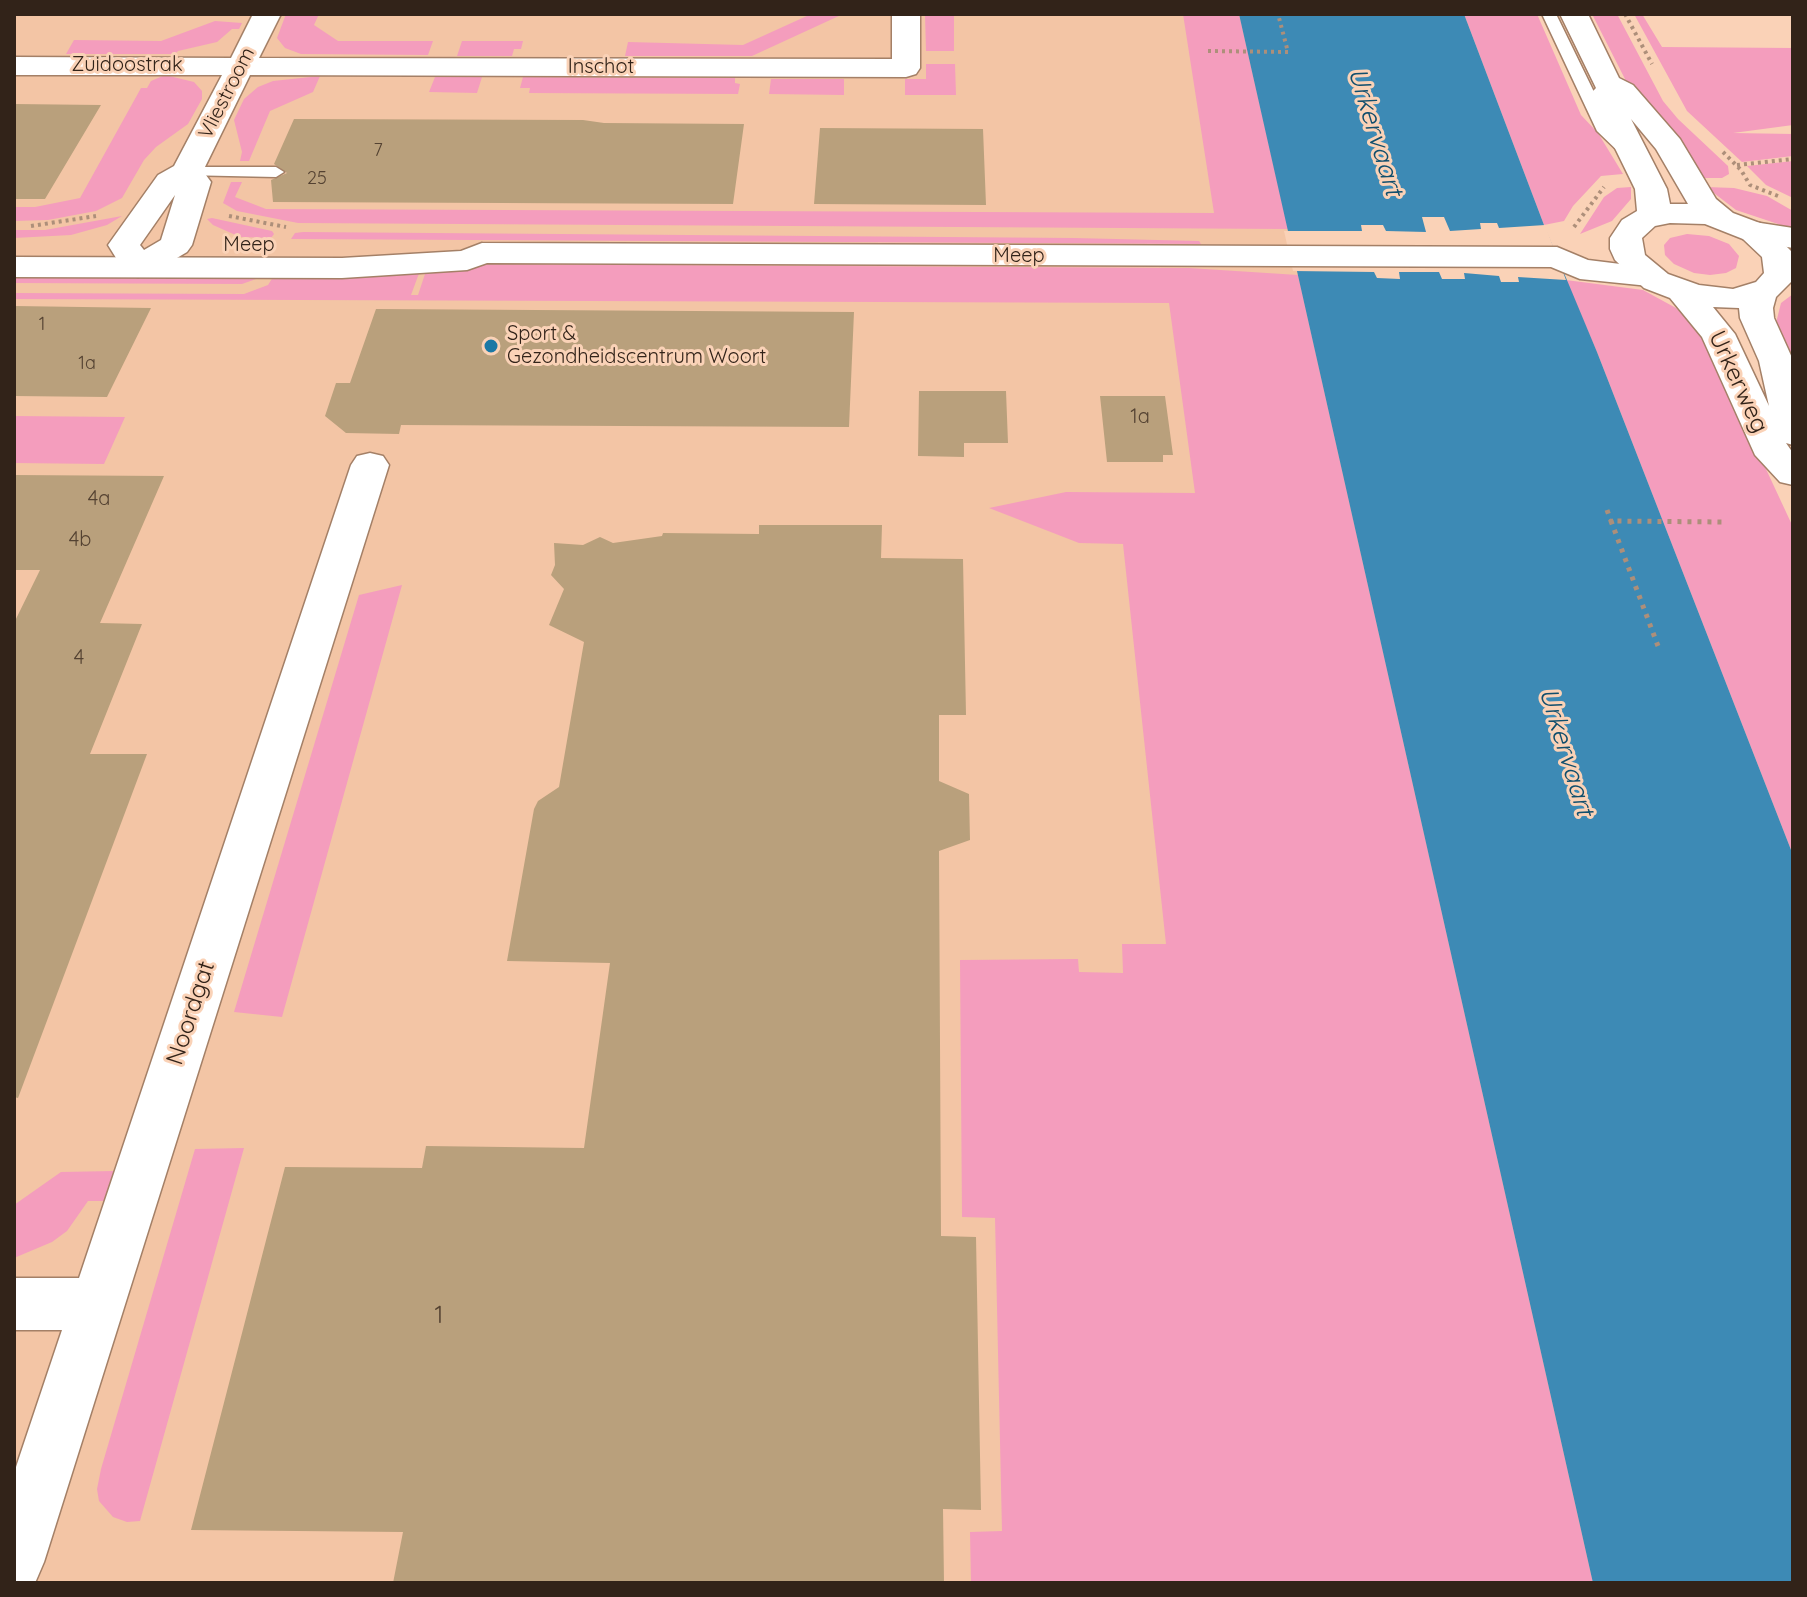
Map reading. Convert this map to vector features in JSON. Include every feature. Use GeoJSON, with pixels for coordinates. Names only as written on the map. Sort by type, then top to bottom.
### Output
{"type":"FeatureCollection","features":[{"type":"Feature","properties":{"kind":"main road","name":"Vliestroom"},"geometry":{"type":"LineString","coordinates":[[131,256],[169,182],[187,172],[267,14]]}},
{"type":"Feature","properties":{"kind":"main road","name":"Inschot"},"geometry":{"type":"LineString","coordinates":[[241,66],[906,68],[906,14]]}},
{"type":"Feature","properties":{"kind":"main road"},"geometry":{"type":"LineString","coordinates":[[1574,14],[1607,83],[1623,91],[1669,145],[1704,205],[1721,218]]}},
{"type":"Feature","properties":{"kind":"main road","name":"Zuidoostrak"},"geometry":{"type":"LineString","coordinates":[[14,66],[241,66]]}},
{"type":"Feature","properties":{"kind":"main road"},"geometry":{"type":"LineString","coordinates":[[1607,83],[1602,91],[1651,189],[1654,205],[1652,216]]}},
{"type":"Feature","properties":{"kind":"main road","name":"Vliestroom"},"geometry":{"type":"LineString","coordinates":[[176,245],[195,182],[187,172]]}},
{"type":"Feature","properties":{"kind":"main road"},"geometry":{"type":"LineString","coordinates":[[1754,232],[1777,253],[1781,265],[1778,279],[1725,299],[1683,292],[1649,276],[1631,260],[1626,249],[1626,238],[1637,223],[1652,216],[1689,213],[1721,218],[1754,232],[1793,238]]}},
{"type":"Feature","properties":{"kind":"main road","name":"Meep"},"geometry":{"type":"LineString","coordinates":[[14,244],[131,256],[342,268],[467,260],[482,253],[1280,257],[1570,246],[1626,238]]}},
{"type":"Feature","properties":{"kind":"main road","name":"Meep"},"geometry":{"type":"LineString","coordinates":[[1562,244],[1580,269],[1649,276]]}},
{"type":"Feature","properties":{"kind":"main road","name":"Meep"},"geometry":{"type":"LineString","coordinates":[[14,267],[131,256],[176,245],[471,246],[482,253]]}},
{"type":"Feature","properties":{"kind":"main road","name":"Urkerweg"},"geometry":{"type":"LineString","coordinates":[[1778,279],[1756,308],[1757,318],[1776,361],[1792,425]]}},
{"type":"Feature","properties":{"kind":"main road","name":"Urkerweg"},"geometry":{"type":"LineString","coordinates":[[1683,292],[1718,334],[1773,455],[1793,471]]}},
{"type":"Feature","properties":{"kind":"main road","name":"Noordgat"},"geometry":{"type":"LineString","coordinates":[[14,1562],[95,1304],[370,465]]}},
{"type":"Feature","properties":{"kind":"main road"},"geometry":{"type":"LineString","coordinates":[[14,1304],[95,1304]]}},
{"type":"Feature","properties":{"kind":"lane"},"geometry":{"type":"LineString","coordinates":[[1549,14],[1605,131],[1636,160]]}},
{"type":"Feature","properties":{"kind":"lane"},"geometry":{"type":"LineString","coordinates":[[187,172],[276,172]]}},
{"type":"Feature","properties":{"kind":"path"},"geometry":{"type":"LineString","coordinates":[[1208,51],[1289,54],[1278,14]]}},
{"type":"Feature","properties":{"kind":"path"},"geometry":{"type":"LineString","coordinates":[[1737,165],[1793,159]]}},
{"type":"Feature","properties":{"kind":"path"},"geometry":{"type":"LineString","coordinates":[[1562,244],[1600,190],[1611,184]]}},
{"type":"Feature","properties":{"kind":"path"},"geometry":{"type":"LineString","coordinates":[[1607,510],[1658,646]]}},
{"type":"Feature","properties":{"kind":"path"},"geometry":{"type":"LineString","coordinates":[[1611,521],[1723,522]]}},
{"type":"Feature","properties":{"kind":"shaded area"},"geometry":{"type":"Polygon","coordinates":[[[14,14],[1292,14],[1714,1583],[14,1583],[14,14]]]}},
{"type":"Feature","properties":{"kind":"shaded area"},"geometry":{"type":"Polygon","coordinates":[[[286,14],[319,14],[314,25],[338,41],[433,41],[428,55],[301,54],[285,48],[277,38],[286,14]]]}},
{"type":"Feature","properties":{"kind":"shaded area"},"geometry":{"type":"Polygon","coordinates":[[[925,14],[954,14],[954,51],[926,51],[925,14]]]}},
{"type":"Feature","properties":{"kind":"shaded area"},"geometry":{"type":"Polygon","coordinates":[[[1183,14],[1239,14],[1288,229],[298,223],[237,211],[223,203],[231,182],[242,182],[235,197],[266,209],[1214,213],[1183,14]]]}},
{"type":"Feature","properties":{"kind":"shaded area"},"geometry":{"type":"Polygon","coordinates":[[[1464,14],[1537,14],[1581,115],[1598,133],[1623,174],[1601,176],[1573,206],[1564,221],[1544,225],[1464,14]]]}},
{"type":"Feature","properties":{"kind":"shaded area"},"geometry":{"type":"Polygon","coordinates":[[[1592,14],[1617,14],[1663,101],[1728,166],[1729,174],[1722,178],[1698,178],[1627,83],[1592,14]]]}},
{"type":"Feature","properties":{"kind":"shaded area"},"geometry":{"type":"Polygon","coordinates":[[[1634,14],[1642,14],[1662,47],[1793,48],[1793,125],[1733,133],[1793,134],[1793,156],[1742,162],[1687,111],[1634,14]]]}},
{"type":"Feature","properties":{"kind":"shaded area"},"geometry":{"type":"Polygon","coordinates":[[[809,15],[841,15],[752,56],[625,56],[628,42],[743,45],[809,15]]]}},
{"type":"Feature","properties":{"kind":"shaded area"},"geometry":{"type":"Polygon","coordinates":[[[215,21],[242,23],[239,29],[232,29],[217,42],[175,54],[66,54],[74,40],[161,41],[215,21]]]}},
{"type":"Feature","properties":{"kind":"shaded area"},"geometry":{"type":"Polygon","coordinates":[[[462,41],[523,41],[521,49],[514,49],[512,56],[457,56],[462,41]]]}},
{"type":"Feature","properties":{"kind":"shaded area"},"geometry":{"type":"Polygon","coordinates":[[[926,64],[955,64],[956,95],[905,95],[905,79],[926,79],[926,64]]]}},
{"type":"Feature","properties":{"kind":"shaded area"},"geometry":{"type":"Polygon","coordinates":[[[165,75],[194,82],[202,91],[202,99],[188,124],[156,147],[144,160],[122,198],[96,211],[48,220],[14,221],[14,207],[35,207],[80,198],[141,88],[147,88],[151,81],[165,75]]]}},
{"type":"Feature","properties":{"kind":"shaded area"},"geometry":{"type":"Polygon","coordinates":[[[320,76],[313,92],[270,111],[249,161],[240,161],[242,152],[234,120],[244,99],[258,87],[273,81],[320,76]]]}},
{"type":"Feature","properties":{"kind":"shaded area"},"geometry":{"type":"Polygon","coordinates":[[[435,77],[482,77],[477,93],[429,92],[435,77]]]}},
{"type":"Feature","properties":{"kind":"shaded area"},"geometry":{"type":"Polygon","coordinates":[[[523,77],[735,78],[735,83],[740,84],[738,94],[529,93],[530,88],[520,88],[523,77]]]}},
{"type":"Feature","properties":{"kind":"shaded area"},"geometry":{"type":"Polygon","coordinates":[[[771,79],[844,79],[844,95],[769,94],[771,79]]]}},
{"type":"Feature","properties":{"kind":"shaded area"},"geometry":{"type":"Polygon","coordinates":[[[1793,161],[1793,198],[1766,185],[1747,166],[1793,161]]]}},
{"type":"Feature","properties":{"kind":"shaded area"},"geometry":{"type":"Polygon","coordinates":[[[1631,187],[1631,199],[1612,221],[1580,234],[1604,197],[1617,188],[1631,187]]]}},
{"type":"Feature","properties":{"kind":"shaded area"},"geometry":{"type":"Polygon","coordinates":[[[1706,187],[1734,188],[1767,196],[1793,211],[1793,229],[1736,210],[1706,187]]]}},
{"type":"Feature","properties":{"kind":"shaded area"},"geometry":{"type":"Polygon","coordinates":[[[122,216],[107,225],[71,235],[14,238],[14,230],[45,230],[122,216]]]}},
{"type":"Feature","properties":{"kind":"shaded area"},"geometry":{"type":"Polygon","coordinates":[[[207,219],[272,231],[274,234],[271,238],[240,237],[213,225],[207,219]]]}},
{"type":"Feature","properties":{"kind":"shaded area"},"geometry":{"type":"Polygon","coordinates":[[[295,233],[1074,238],[1199,241],[1201,244],[291,239],[295,233]]]}},
{"type":"Feature","properties":{"kind":"shaded area"},"geometry":{"type":"Polygon","coordinates":[[[1687,234],[1709,236],[1729,244],[1739,256],[1736,268],[1710,275],[1694,273],[1674,264],[1665,255],[1664,245],[1670,238],[1687,234]]]}},
{"type":"Feature","properties":{"kind":"shaded area"},"geometry":{"type":"Polygon","coordinates":[[[471,264],[1189,268],[1298,275],[1593,1583],[971,1583],[970,1532],[1002,1531],[995,1218],[962,1217],[960,960],[1078,959],[1079,972],[1123,973],[1122,944],[1166,944],[1123,544],[1079,543],[989,508],[1066,492],[1195,493],[1169,303],[14,299],[14,293],[244,294],[268,285],[275,274],[421,268],[411,295],[418,295],[427,268],[471,264]]]}},
{"type":"Feature","properties":{"kind":"shaded area"},"geometry":{"type":"Polygon","coordinates":[[[14,273],[258,274],[256,279],[242,284],[14,283],[14,273]]]}},
{"type":"Feature","properties":{"kind":"shaded area"},"geometry":{"type":"Polygon","coordinates":[[[1566,280],[1643,290],[1676,308],[1703,334],[1793,527],[1793,855],[1597,352],[1566,280]]]}},
{"type":"Feature","properties":{"kind":"shaded area"},"geometry":{"type":"Polygon","coordinates":[[[1793,294],[1793,375],[1776,323],[1781,303],[1793,294]]]}},
{"type":"Feature","properties":{"kind":"shaded area"},"geometry":{"type":"Polygon","coordinates":[[[14,416],[125,417],[104,464],[14,463],[14,416]]]}},
{"type":"Feature","properties":{"kind":"shaded area"},"geometry":{"type":"Polygon","coordinates":[[[402,585],[282,1017],[234,1012],[359,595],[402,585]]]}},
{"type":"Feature","properties":{"kind":"shaded area"},"geometry":{"type":"Polygon","coordinates":[[[244,1148],[140,1521],[127,1522],[113,1517],[99,1501],[97,1489],[195,1149],[244,1148]]]}},
{"type":"Feature","properties":{"kind":"shaded area"},"geometry":{"type":"Polygon","coordinates":[[[114,1171],[104,1201],[88,1201],[67,1231],[52,1242],[14,1258],[14,1205],[61,1172],[114,1171]]]}},
{"type":"Feature","properties":{"kind":"water","name":"Urkervaart"},"geometry":{"type":"Polygon","coordinates":[[[1239,14],[1464,14],[1793,855],[1793,1583],[1593,1583],[1239,14]]]}},
{"type":"Feature","properties":{"kind":"pier"},"geometry":{"type":"Polygon","coordinates":[[[1422,217],[1444,217],[1450,231],[1481,229],[1480,223],[1497,223],[1499,228],[1545,225],[1566,280],[1518,277],[1519,282],[1501,282],[1499,276],[1464,273],[1465,279],[1442,279],[1439,272],[1399,272],[1400,279],[1377,278],[1374,272],[1293,271],[1284,231],[1362,231],[1361,225],[1383,225],[1386,231],[1426,232],[1422,217]]]}},
{"type":"Feature","properties":{"kind":"building"},"geometry":{"type":"Polygon","coordinates":[[[14,104],[101,105],[45,199],[14,199],[14,104]]]}},
{"type":"Feature","properties":{"kind":"building"},"geometry":{"type":"Polygon","coordinates":[[[294,119],[744,124],[733,204],[273,202],[271,180],[287,173],[274,164],[294,119]]]}},
{"type":"Feature","properties":{"kind":"building"},"geometry":{"type":"Polygon","coordinates":[[[820,128],[983,129],[986,205],[814,204],[820,128]]]}},
{"type":"Feature","properties":{"kind":"building"},"geometry":{"type":"Polygon","coordinates":[[[14,306],[151,308],[107,397],[14,396],[14,306]]]}},
{"type":"Feature","properties":{"kind":"building"},"geometry":{"type":"Polygon","coordinates":[[[376,309],[854,312],[849,427],[401,425],[399,434],[346,433],[325,416],[336,383],[350,383],[376,309]]]}},
{"type":"Feature","properties":{"kind":"building"},"geometry":{"type":"Polygon","coordinates":[[[919,391],[1006,391],[1008,443],[964,443],[964,457],[918,456],[919,391]]]}},
{"type":"Feature","properties":{"kind":"building"},"geometry":{"type":"Polygon","coordinates":[[[1100,396],[1165,396],[1173,455],[1163,455],[1163,462],[1107,462],[1100,396]]]}},
{"type":"Feature","properties":{"kind":"building"},"geometry":{"type":"Polygon","coordinates":[[[14,475],[164,476],[100,623],[142,624],[90,754],[147,754],[18,1098],[14,1097],[14,623],[40,570],[14,570],[14,475]]]}},
{"type":"Feature","properties":{"kind":"building"},"geometry":{"type":"Polygon","coordinates":[[[759,525],[882,525],[881,558],[963,559],[966,715],[939,715],[939,781],[969,794],[970,840],[939,851],[941,1236],[976,1237],[981,1510],[943,1509],[944,1583],[393,1583],[403,1532],[191,1530],[285,1167],[422,1168],[426,1146],[584,1148],[610,963],[507,961],[534,809],[538,801],[559,787],[584,642],[549,625],[564,589],[551,575],[555,565],[554,543],[583,545],[600,537],[613,543],[662,536],[663,533],[759,534],[759,525]]]}},
{"type":"Feature","properties":{"kind":"place","name":"Sport & Gezondheidscentrum Woort"},"geometry":{"type":"Point","coordinates":[491,346]}}]}
